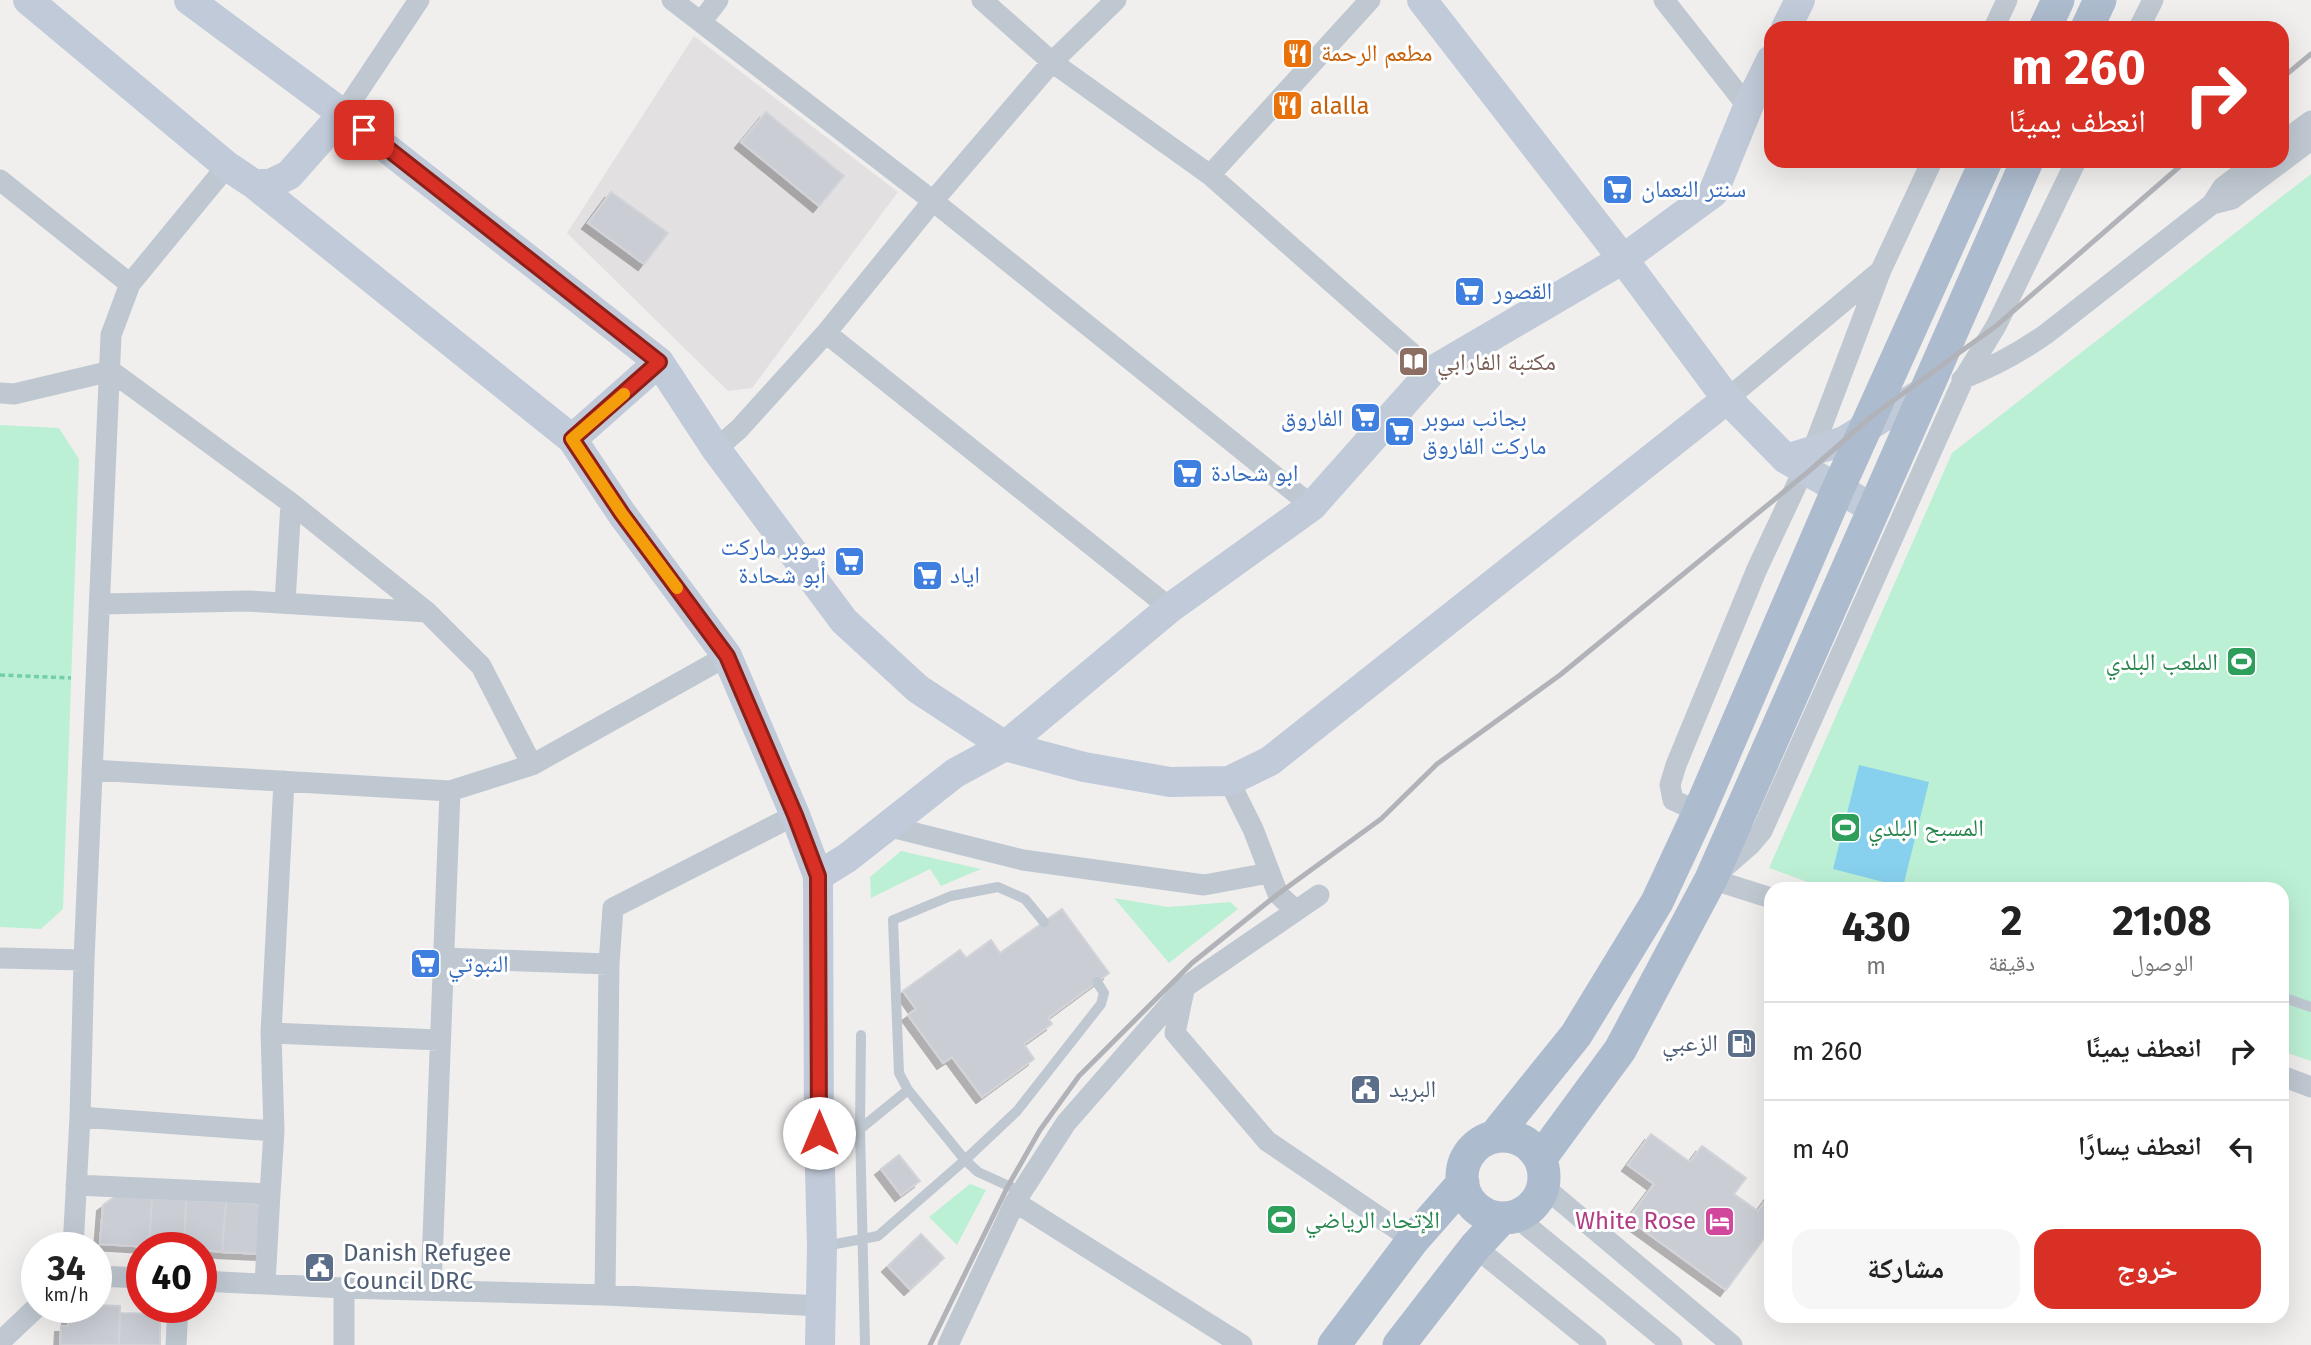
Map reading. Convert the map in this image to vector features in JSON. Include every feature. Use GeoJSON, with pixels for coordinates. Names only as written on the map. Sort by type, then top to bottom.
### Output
{"type":"FeatureCollection","features":[{"type":"Feature","properties":{"kind":"main road"},"geometry":{"type":"LineString","coordinates":[[2048,21],[2058,0]]}},
{"type":"Feature","properties":{"kind":"main road"},"geometry":{"type":"LineString","coordinates":[[2090,21],[2100,0]]}},
{"type":"Feature","properties":{"kind":"main road"},"geometry":{"type":"LineString","coordinates":[[1494,1137],[1576,1035],[1657,902],[1699,812],[1838,489],[1983,168]]}},
{"type":"Feature","properties":{"kind":"main road"},"geometry":{"type":"LineString","coordinates":[[1541,1172],[1619,1050],[1711,879],[2024,168]]}},
{"type":"Feature","properties":{"kind":"main road"},"geometry":{"type":"LineString","coordinates":[[1399,1345],[1475,1247],[1509,1217],[1528,1210],[1538,1199],[1541,1172],[1532,1147],[1507,1136],[1494,1137],[1473,1149],[1466,1159],[1463,1183],[1472,1204],[1481,1211],[1509,1217]]}},
{"type":"Feature","properties":{"kind":"main road"},"geometry":{"type":"LineString","coordinates":[[1334,1345],[1413,1240],[1463,1183]]}},
{"type":"Feature","properties":{"kind":"street"},"geometry":{"type":"LineString","coordinates":[[28,0],[227,166],[254,184],[572,439],[622,514],[727,656],[818,876],[822,1247],[820,1345]]}},
{"type":"Feature","properties":{"kind":"street"},"geometry":{"type":"LineString","coordinates":[[189,0],[343,114],[659,362],[716,449],[844,621],[918,689],[1005,746],[1084,767],[1170,782],[1229,781],[1270,761],[1727,399],[1881,270]]}},
{"type":"Feature","properties":{"kind":"street"},"geometry":{"type":"LineString","coordinates":[[254,184],[270,184],[289,175],[343,114],[419,0]]}},
{"type":"Feature","properties":{"kind":"street"},"geometry":{"type":"LineString","coordinates":[[672,0],[933,201],[1311,506]]}},
{"type":"Feature","properties":{"kind":"street"},"geometry":{"type":"LineString","coordinates":[[701,22],[718,0]]}},
{"type":"Feature","properties":{"kind":"street"},"geometry":{"type":"LineString","coordinates":[[982,0],[1052,62],[1210,175],[1432,371]]}},
{"type":"Feature","properties":{"kind":"street"},"geometry":{"type":"LineString","coordinates":[[716,449],[739,429],[826,333],[933,201],[1052,62],[1116,0]]}},
{"type":"Feature","properties":{"kind":"street"},"geometry":{"type":"LineString","coordinates":[[1210,175],[1370,0]]}},
{"type":"Feature","properties":{"kind":"street"},"geometry":{"type":"LineString","coordinates":[[1422,0],[1623,259],[1727,399],[1838,489],[1874,509]]}},
{"type":"Feature","properties":{"kind":"street"},"geometry":{"type":"LineString","coordinates":[[1664,0],[1748,107]]}},
{"type":"Feature","properties":{"kind":"street"},"geometry":{"type":"LineString","coordinates":[[1790,21],[1800,0]]}},
{"type":"Feature","properties":{"kind":"street"},"geometry":{"type":"LineString","coordinates":[[1997,21],[2007,0]]}},
{"type":"Feature","properties":{"kind":"street"},"geometry":{"type":"LineString","coordinates":[[2142,21],[2153,0]]}},
{"type":"Feature","properties":{"kind":"street"},"geometry":{"type":"LineString","coordinates":[[818,876],[847,858],[956,772],[1005,746],[1170,608],[1311,506],[1432,371],[1623,259],[1713,193],[1764,74]]}},
{"type":"Feature","properties":{"kind":"street"},"geometry":{"type":"LineString","coordinates":[[2289,137],[2311,121]]}},
{"type":"Feature","properties":{"kind":"street"},"geometry":{"type":"LineString","coordinates":[[2289,156],[2311,140]]}},
{"type":"Feature","properties":{"kind":"street"},"geometry":{"type":"LineString","coordinates":[[74,1232],[111,335],[130,284],[227,166]]}},
{"type":"Feature","properties":{"kind":"street"},"geometry":{"type":"LineString","coordinates":[[1699,812],[1673,800],[1670,785],[1676,765],[1800,460],[1881,270],[1929,168]]}},
{"type":"Feature","properties":{"kind":"street"},"geometry":{"type":"LineString","coordinates":[[1711,879],[1762,831],[1964,378],[1996,326],[2073,168]]}},
{"type":"Feature","properties":{"kind":"street"},"geometry":{"type":"LineString","coordinates":[[1800,460],[1844,441],[1924,392],[1996,366],[2018,354],[2212,204],[2223,187],[2248,168]]}},
{"type":"Feature","properties":{"kind":"street"},"geometry":{"type":"LineString","coordinates":[[2212,204],[2232,199],[2274,168]]}},
{"type":"Feature","properties":{"kind":"street"},"geometry":{"type":"LineString","coordinates":[[1,184],[130,284]]}},
{"type":"Feature","properties":{"kind":"street"},"geometry":{"type":"LineString","coordinates":[[826,333],[1170,608]]}},
{"type":"Feature","properties":{"kind":"street"},"geometry":{"type":"LineString","coordinates":[[572,439],[659,362]]}},
{"type":"Feature","properties":{"kind":"street"},"geometry":{"type":"LineString","coordinates":[[0,393],[14,394],[111,371],[291,503],[427,612],[481,666],[532,765]]}},
{"type":"Feature","properties":{"kind":"street"},"geometry":{"type":"LineString","coordinates":[[285,603],[291,503]]}},
{"type":"Feature","properties":{"kind":"street"},"geometry":{"type":"LineString","coordinates":[[101,604],[248,601],[427,612]]}},
{"type":"Feature","properties":{"kind":"street"},"geometry":{"type":"LineString","coordinates":[[92,770],[450,791],[532,765],[727,656]]}},
{"type":"Feature","properties":{"kind":"street"},"geometry":{"type":"LineString","coordinates":[[265,1284],[274,1131],[271,1033],[284,781]]}},
{"type":"Feature","properties":{"kind":"street"},"geometry":{"type":"LineString","coordinates":[[1229,781],[1253,829],[1278,894],[1296,911]]}},
{"type":"Feature","properties":{"kind":"street"},"geometry":{"type":"LineString","coordinates":[[431,1289],[450,791]]}},
{"type":"Feature","properties":{"kind":"street"},"geometry":{"type":"LineString","coordinates":[[605,1295],[609,964],[613,908],[795,815]]}},
{"type":"Feature","properties":{"kind":"street"},"geometry":{"type":"LineString","coordinates":[[887,826],[1023,860],[1204,885],[1269,873]]}},
{"type":"Feature","properties":{"kind":"street"},"geometry":{"type":"LineString","coordinates":[[1711,879],[1764,896]]}},
{"type":"Feature","properties":{"kind":"street"},"geometry":{"type":"LineString","coordinates":[[948,1345],[1018,1197],[1066,1123],[1185,987],[1319,895]]}},
{"type":"Feature","properties":{"kind":"street"},"geometry":{"type":"LineString","coordinates":[[0,958],[84,960]]}},
{"type":"Feature","properties":{"kind":"street"},"geometry":{"type":"LineString","coordinates":[[442,958],[609,964]]}},
{"type":"Feature","properties":{"kind":"street"},"geometry":{"type":"LineString","coordinates":[[1185,987],[1175,1033],[1267,1141],[1413,1240]]}},
{"type":"Feature","properties":{"kind":"street"},"geometry":{"type":"LineString","coordinates":[[271,1033],[440,1040]]}},
{"type":"Feature","properties":{"kind":"street"},"geometry":{"type":"LineString","coordinates":[[2289,1079],[2311,1087]]}},
{"type":"Feature","properties":{"kind":"street"},"geometry":{"type":"LineString","coordinates":[[80,1117],[274,1131]]}},
{"type":"Feature","properties":{"kind":"street"},"geometry":{"type":"LineString","coordinates":[[1541,1172],[1732,1345]]}},
{"type":"Feature","properties":{"kind":"street"},"geometry":{"type":"LineString","coordinates":[[76,1185],[270,1194]]}},
{"type":"Feature","properties":{"kind":"street"},"geometry":{"type":"LineString","coordinates":[[1018,1197],[1242,1345]]}},
{"type":"Feature","properties":{"kind":"street"},"geometry":{"type":"LineString","coordinates":[[1509,1217],[1672,1345]]}},
{"type":"Feature","properties":{"kind":"street"},"geometry":{"type":"LineString","coordinates":[[1475,1247],[1596,1345]]}},
{"type":"Feature","properties":{"kind":"street"},"geometry":{"type":"LineString","coordinates":[[217,1282],[605,1295],[821,1306]]}},
{"type":"Feature","properties":{"kind":"street"},"geometry":{"type":"LineString","coordinates":[[344,1288],[344,1345]]}},
{"type":"Feature","properties":{"kind":"street"},"geometry":{"type":"LineString","coordinates":[[5,1342],[22,1323]]}},
{"type":"Feature","properties":{"kind":"street"},"geometry":{"type":"LineString","coordinates":[[176,1345],[177,1323]]}},
{"type":"Feature","properties":{"kind":"lane"},"geometry":{"type":"LineString","coordinates":[[1018,1197],[978,1172],[965,1160],[908,1090],[899,1073],[893,919],[951,896],[998,887],[1025,899],[1044,922]]}},
{"type":"Feature","properties":{"kind":"lane"},"geometry":{"type":"LineString","coordinates":[[822,1247],[878,1236],[1017,1111],[1101,1004],[1104,993],[1097,982]]}},
{"type":"Feature","properties":{"kind":"lane"},"geometry":{"type":"LineString","coordinates":[[2289,999],[2311,1007]]}},
{"type":"Feature","properties":{"kind":"lane"},"geometry":{"type":"LineString","coordinates":[[861,1035],[860,1129],[865,1345]]}},
{"type":"Feature","properties":{"kind":"lane"},"geometry":{"type":"LineString","coordinates":[[860,1129],[908,1090]]}},
{"type":"Feature","properties":{"kind":"path"},"geometry":{"type":"LineString","coordinates":[[0,675],[71,678]]}},
{"type":"Feature","properties":{"kind":"shaded area"},"geometry":{"type":"Polygon","coordinates":[[[694,36],[898,192],[752,388],[728,391],[567,233],[694,36]]]}},
{"type":"Feature","properties":{"kind":"green space"},"geometry":{"type":"Polygon","coordinates":[[[2311,174],[2311,1061],[2289,1053],[2289,882],[1808,882],[1769,868],[1952,453],[2311,174]]]}},
{"type":"Feature","properties":{"kind":"green space"},"geometry":{"type":"Polygon","coordinates":[[[0,425],[59,428],[79,459],[63,909],[41,929],[0,927],[0,425]]]}},
{"type":"Feature","properties":{"kind":"green space"},"geometry":{"type":"Polygon","coordinates":[[[901,851],[981,869],[941,886],[930,869],[871,898],[870,877],[901,851]]]}},
{"type":"Feature","properties":{"kind":"green space"},"geometry":{"type":"Polygon","coordinates":[[[1114,898],[1168,907],[1230,902],[1238,909],[1169,963],[1114,898]]]}},
{"type":"Feature","properties":{"kind":"green space"},"geometry":{"type":"Polygon","coordinates":[[[970,1184],[986,1190],[957,1245],[929,1217],[970,1184]]]}},
{"type":"Feature","properties":{"kind":"water"},"geometry":{"type":"Polygon","coordinates":[[[1859,765],[1929,782],[1904,882],[1884,882],[1833,869],[1859,765]]]}},
{"type":"Feature","properties":{"kind":"building"},"geometry":{"type":"Polygon","coordinates":[[[766,112],[844,176],[819,206],[741,142],[766,112]]]}},
{"type":"Feature","properties":{"kind":"building"},"geometry":{"type":"Polygon","coordinates":[[[611,192],[668,233],[644,264],[588,223],[611,192]]]}},
{"type":"Feature","properties":{"kind":"building"},"geometry":{"type":"Polygon","coordinates":[[[1062,909],[1109,973],[1048,1018],[1052,1024],[1024,1044],[1034,1059],[982,1097],[952,1057],[943,1063],[908,1015],[916,1009],[903,991],[960,950],[966,958],[991,940],[1000,953],[1062,909]]]}},
{"type":"Feature","properties":{"kind":"building"},"geometry":{"type":"Polygon","coordinates":[[[1651,1134],[1690,1162],[1702,1146],[1746,1178],[1734,1194],[1758,1211],[1764,1203],[1764,1238],[1726,1290],[1628,1219],[1654,1184],[1628,1165],[1651,1134]]]}},
{"type":"Feature","properties":{"kind":"building"},"geometry":{"type":"Polygon","coordinates":[[[899,1155],[920,1181],[901,1195],[881,1169],[899,1155]]]}},
{"type":"Feature","properties":{"kind":"building"},"geometry":{"type":"Polygon","coordinates":[[[117,1195],[152,1198],[150,1232],[126,1232],[126,1246],[112,1245],[112,1232],[101,1232],[103,1205],[117,1195]]]}},
{"type":"Feature","properties":{"kind":"building"},"geometry":{"type":"Polygon","coordinates":[[[152,1198],[186,1200],[185,1232],[150,1232],[152,1198]]]}},
{"type":"Feature","properties":{"kind":"building"},"geometry":{"type":"Polygon","coordinates":[[[186,1200],[226,1202],[222,1252],[217,1252],[217,1232],[185,1232],[186,1200]]]}},
{"type":"Feature","properties":{"kind":"building"},"geometry":{"type":"Polygon","coordinates":[[[226,1202],[265,1204],[263,1254],[222,1252],[226,1202]]]}},
{"type":"Feature","properties":{"kind":"building"},"geometry":{"type":"Polygon","coordinates":[[[921,1234],[944,1258],[910,1289],[888,1266],[921,1234]]]}},
{"type":"Feature","properties":{"kind":"building"},"geometry":{"type":"Polygon","coordinates":[[[112,1306],[120,1306],[119,1345],[60,1345],[61,1326],[68,1326],[68,1323],[112,1323],[112,1306]]]}},
{"type":"Feature","properties":{"kind":"building"},"geometry":{"type":"Polygon","coordinates":[[[120,1313],[126,1313],[126,1323],[160,1323],[160,1345],[119,1345],[120,1313]]]}},
{"type":"Feature","properties":{"kind":"railway"},"geometry":{"type":"LineString","coordinates":[[2289,72],[2311,54]]}},
{"type":"Feature","properties":{"kind":"railway"},"geometry":{"type":"LineString","coordinates":[[930,1345],[1008,1186],[1040,1130],[1079,1076],[1192,963],[1278,894],[1381,819],[1437,764],[1560,675],[1808,472],[1872,416],[1996,326],[2178,168]]}},
{"type":"Feature","properties":{"kind":"slow traffic"},"geometry":{"type":"LineString","coordinates":[[624,394],[572,439],[622,514],[677,588]]}},
{"type":"Feature","properties":{"kind":"place","name":"مطعم الرحمة"},"geometry":{"type":"Point","coordinates":[1298,53]}},
{"type":"Feature","properties":{"kind":"place","name":"alalla"},"geometry":{"type":"Point","coordinates":[1287,106]}},
{"type":"Feature","properties":{"kind":"place","name":"سنتر النعمان"},"geometry":{"type":"Point","coordinates":[1618,189]}},
{"type":"Feature","properties":{"kind":"place","name":"القصور"},"geometry":{"type":"Point","coordinates":[1470,291]}},
{"type":"Feature","properties":{"kind":"place","name":"مكتبة الفارابي"},"geometry":{"type":"Point","coordinates":[1414,362]}},
{"type":"Feature","properties":{"kind":"place","name":"الفاروق"},"geometry":{"type":"Point","coordinates":[1366,418]}},
{"type":"Feature","properties":{"kind":"place","name":"بجانب سوبر ماركت الفاروق"},"geometry":{"type":"Point","coordinates":[1399,432]}},
{"type":"Feature","properties":{"kind":"place","name":"ابو شحادة"},"geometry":{"type":"Point","coordinates":[1188,473]}},
{"type":"Feature","properties":{"kind":"place","name":"سوبر ماركت أبو شحادة"},"geometry":{"type":"Point","coordinates":[849,561]}},
{"type":"Feature","properties":{"kind":"place","name":"اياد"},"geometry":{"type":"Point","coordinates":[927,575]}},
{"type":"Feature","properties":{"kind":"place","name":"الملعب البلدي"},"geometry":{"type":"Point","coordinates":[2241,662]}},
{"type":"Feature","properties":{"kind":"place","name":"المسبح البلدي"},"geometry":{"type":"Point","coordinates":[1845,828]}},
{"type":"Feature","properties":{"kind":"place","name":"النبوتي"},"geometry":{"type":"Point","coordinates":[425,964]}},
{"type":"Feature","properties":{"kind":"place","name":"الزعبي"},"geometry":{"type":"Point","coordinates":[1741,1043]}},
{"type":"Feature","properties":{"kind":"place","name":"البريد"},"geometry":{"type":"Point","coordinates":[1366,1089]}},
{"type":"Feature","properties":{"kind":"place","name":"الإتحاد الرياضي"},"geometry":{"type":"Point","coordinates":[1282,1220]}},
{"type":"Feature","properties":{"kind":"place","name":"White Rose"},"geometry":{"type":"Point","coordinates":[1719,1221]}},
{"type":"Feature","properties":{"kind":"place","name":"Danish Refugee Council DRC"},"geometry":{"type":"Point","coordinates":[320,1267]}},
{"type":"Feature","properties":{"kind":"route"},"geometry":{"type":"LineString","coordinates":[[364,130],[659,362],[572,439],[622,514],[727,656],[818,876],[819,1133]]}}]}
